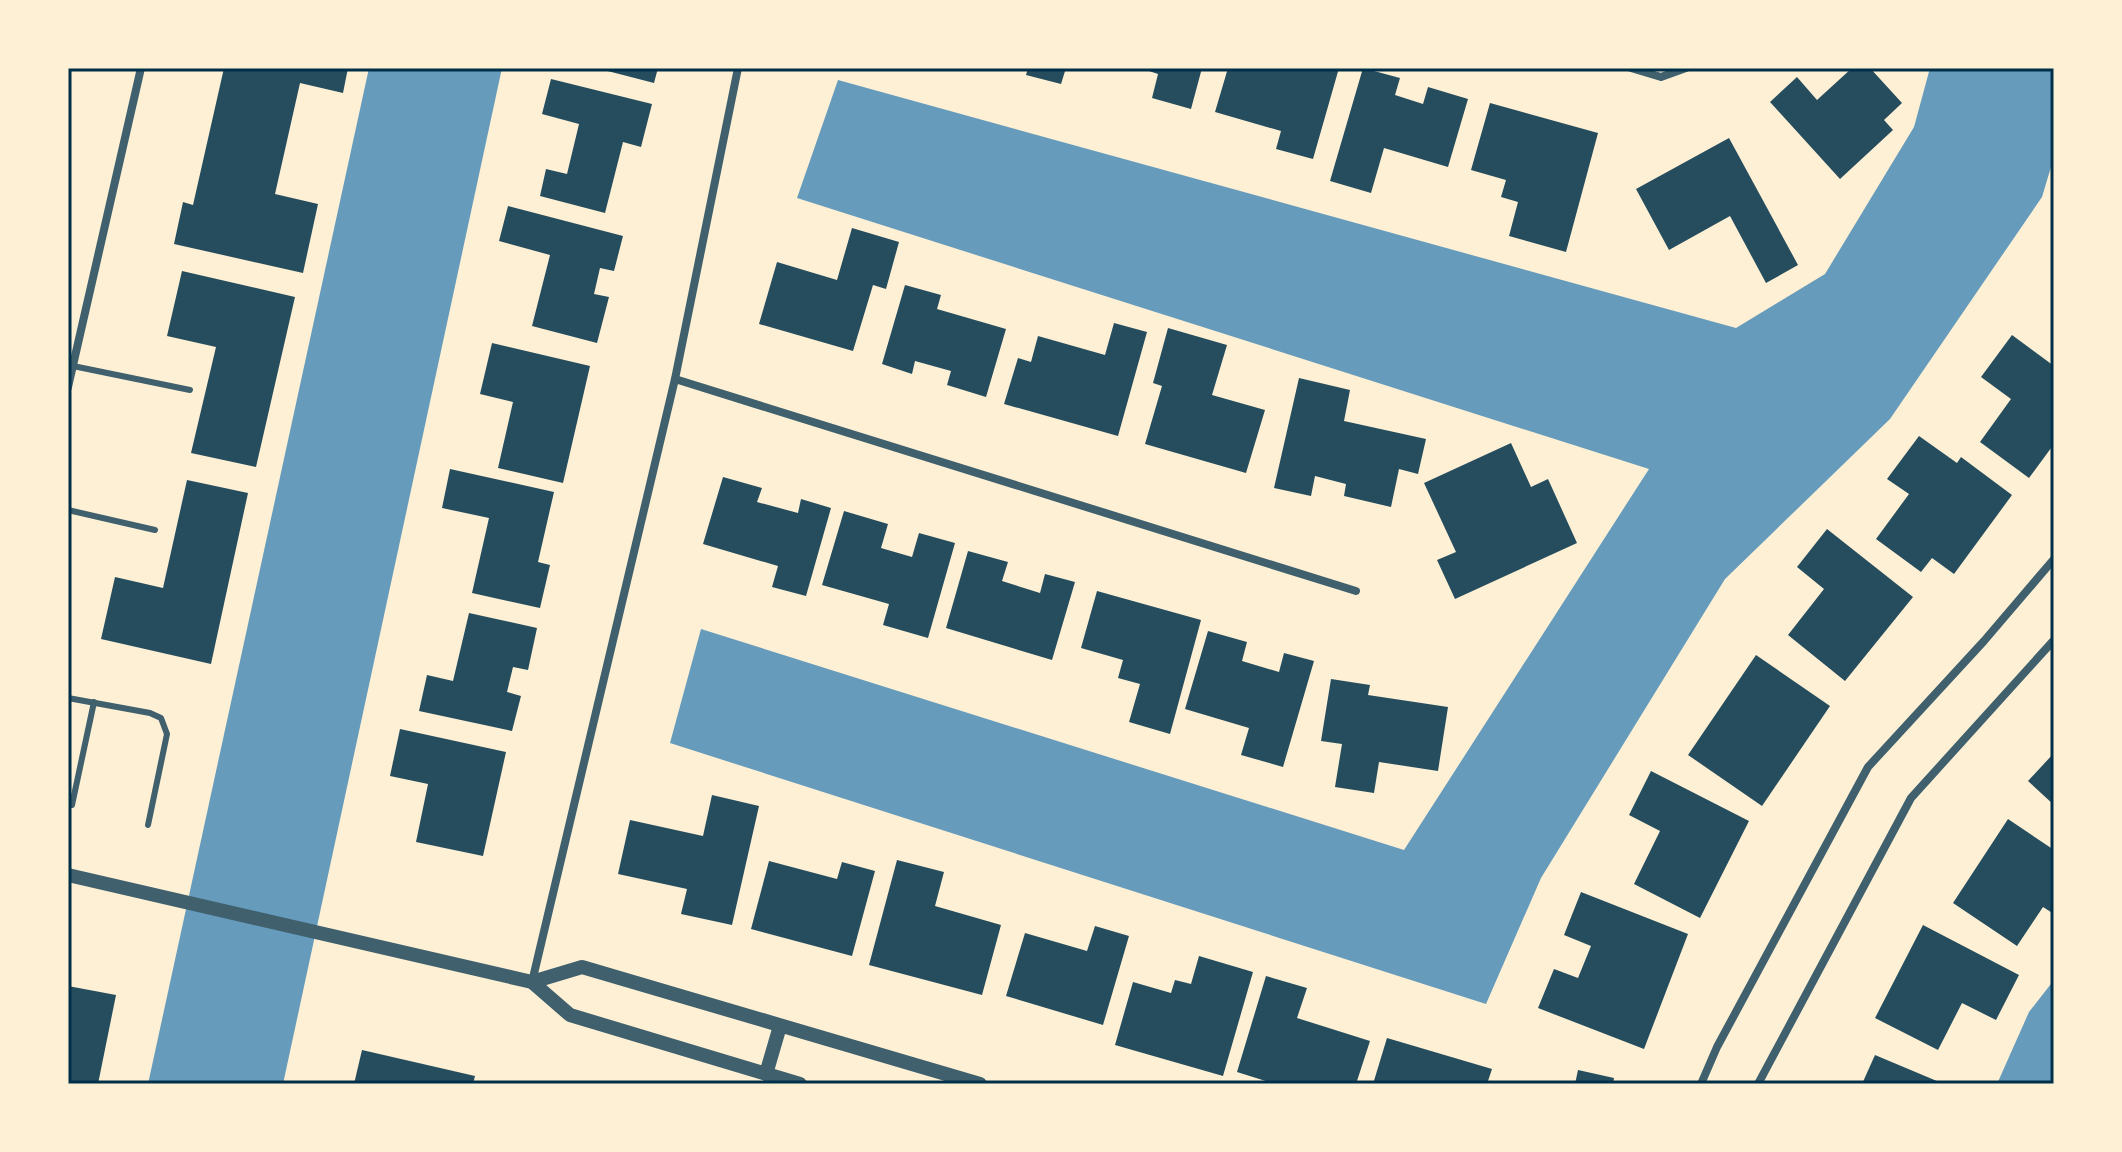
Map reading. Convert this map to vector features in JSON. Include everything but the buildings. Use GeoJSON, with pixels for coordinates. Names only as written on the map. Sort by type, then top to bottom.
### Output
{"type":"FeatureCollection","features":[{"type":"Feature","properties":{"kind":"street"},"geometry":{"type":"LineString","coordinates":[[68,387],[141,68]]}},
{"type":"Feature","properties":{"kind":"street"},"geometry":{"type":"LineString","coordinates":[[532,982],[675,379],[738,68]]}},
{"type":"Feature","properties":{"kind":"street"},"geometry":{"type":"LineString","coordinates":[[1631,68],[1661,77],[1686,68]]}},
{"type":"Feature","properties":{"kind":"street"},"geometry":{"type":"LineString","coordinates":[[675,379],[1356,591]]}},
{"type":"Feature","properties":{"kind":"street"},"geometry":{"type":"LineString","coordinates":[[1701,1084],[1717,1047],[1868,767],[1984,641],[2054,559]]}},
{"type":"Feature","properties":{"kind":"street"},"geometry":{"type":"LineString","coordinates":[[1758,1084],[1911,798],[2054,640]]}},
{"type":"Feature","properties":{"kind":"street"},"geometry":{"type":"LineString","coordinates":[[68,875],[532,982],[570,1015],[800,1084]]}},
{"type":"Feature","properties":{"kind":"street"},"geometry":{"type":"LineString","coordinates":[[532,982],[582,967],[980,1084]]}},
{"type":"Feature","properties":{"kind":"street"},"geometry":{"type":"LineString","coordinates":[[766,1074],[780,1026]]}},
{"type":"Feature","properties":{"kind":"lane"},"geometry":{"type":"LineString","coordinates":[[73,366],[190,390]]}},
{"type":"Feature","properties":{"kind":"lane"},"geometry":{"type":"LineString","coordinates":[[68,510],[155,530]]}},
{"type":"Feature","properties":{"kind":"lane"},"geometry":{"type":"LineString","coordinates":[[68,698],[150,713],[161,718],[167,734],[148,825]]}},
{"type":"Feature","properties":{"kind":"lane"},"geometry":{"type":"LineString","coordinates":[[72,805],[94,702]]}},
{"type":"Feature","properties":{"kind":"water"},"geometry":{"type":"Polygon","coordinates":[[[369,68],[502,68],[283,1084],[148,1084],[369,68]]]}},
{"type":"Feature","properties":{"kind":"water"},"geometry":{"type":"Polygon","coordinates":[[[1930,68],[2054,68],[2054,157],[2042,197],[1890,419],[1725,579],[1541,878],[1486,1004],[670,743],[701,629],[1404,850],[1649,469],[797,198],[838,80],[1736,328],[1825,274],[1914,127],[1930,68]]]}},
{"type":"Feature","properties":{"kind":"water"},"geometry":{"type":"Polygon","coordinates":[[[2054,980],[2054,1084],[1997,1084],[2029,1012],[2054,980]]]}}]}
